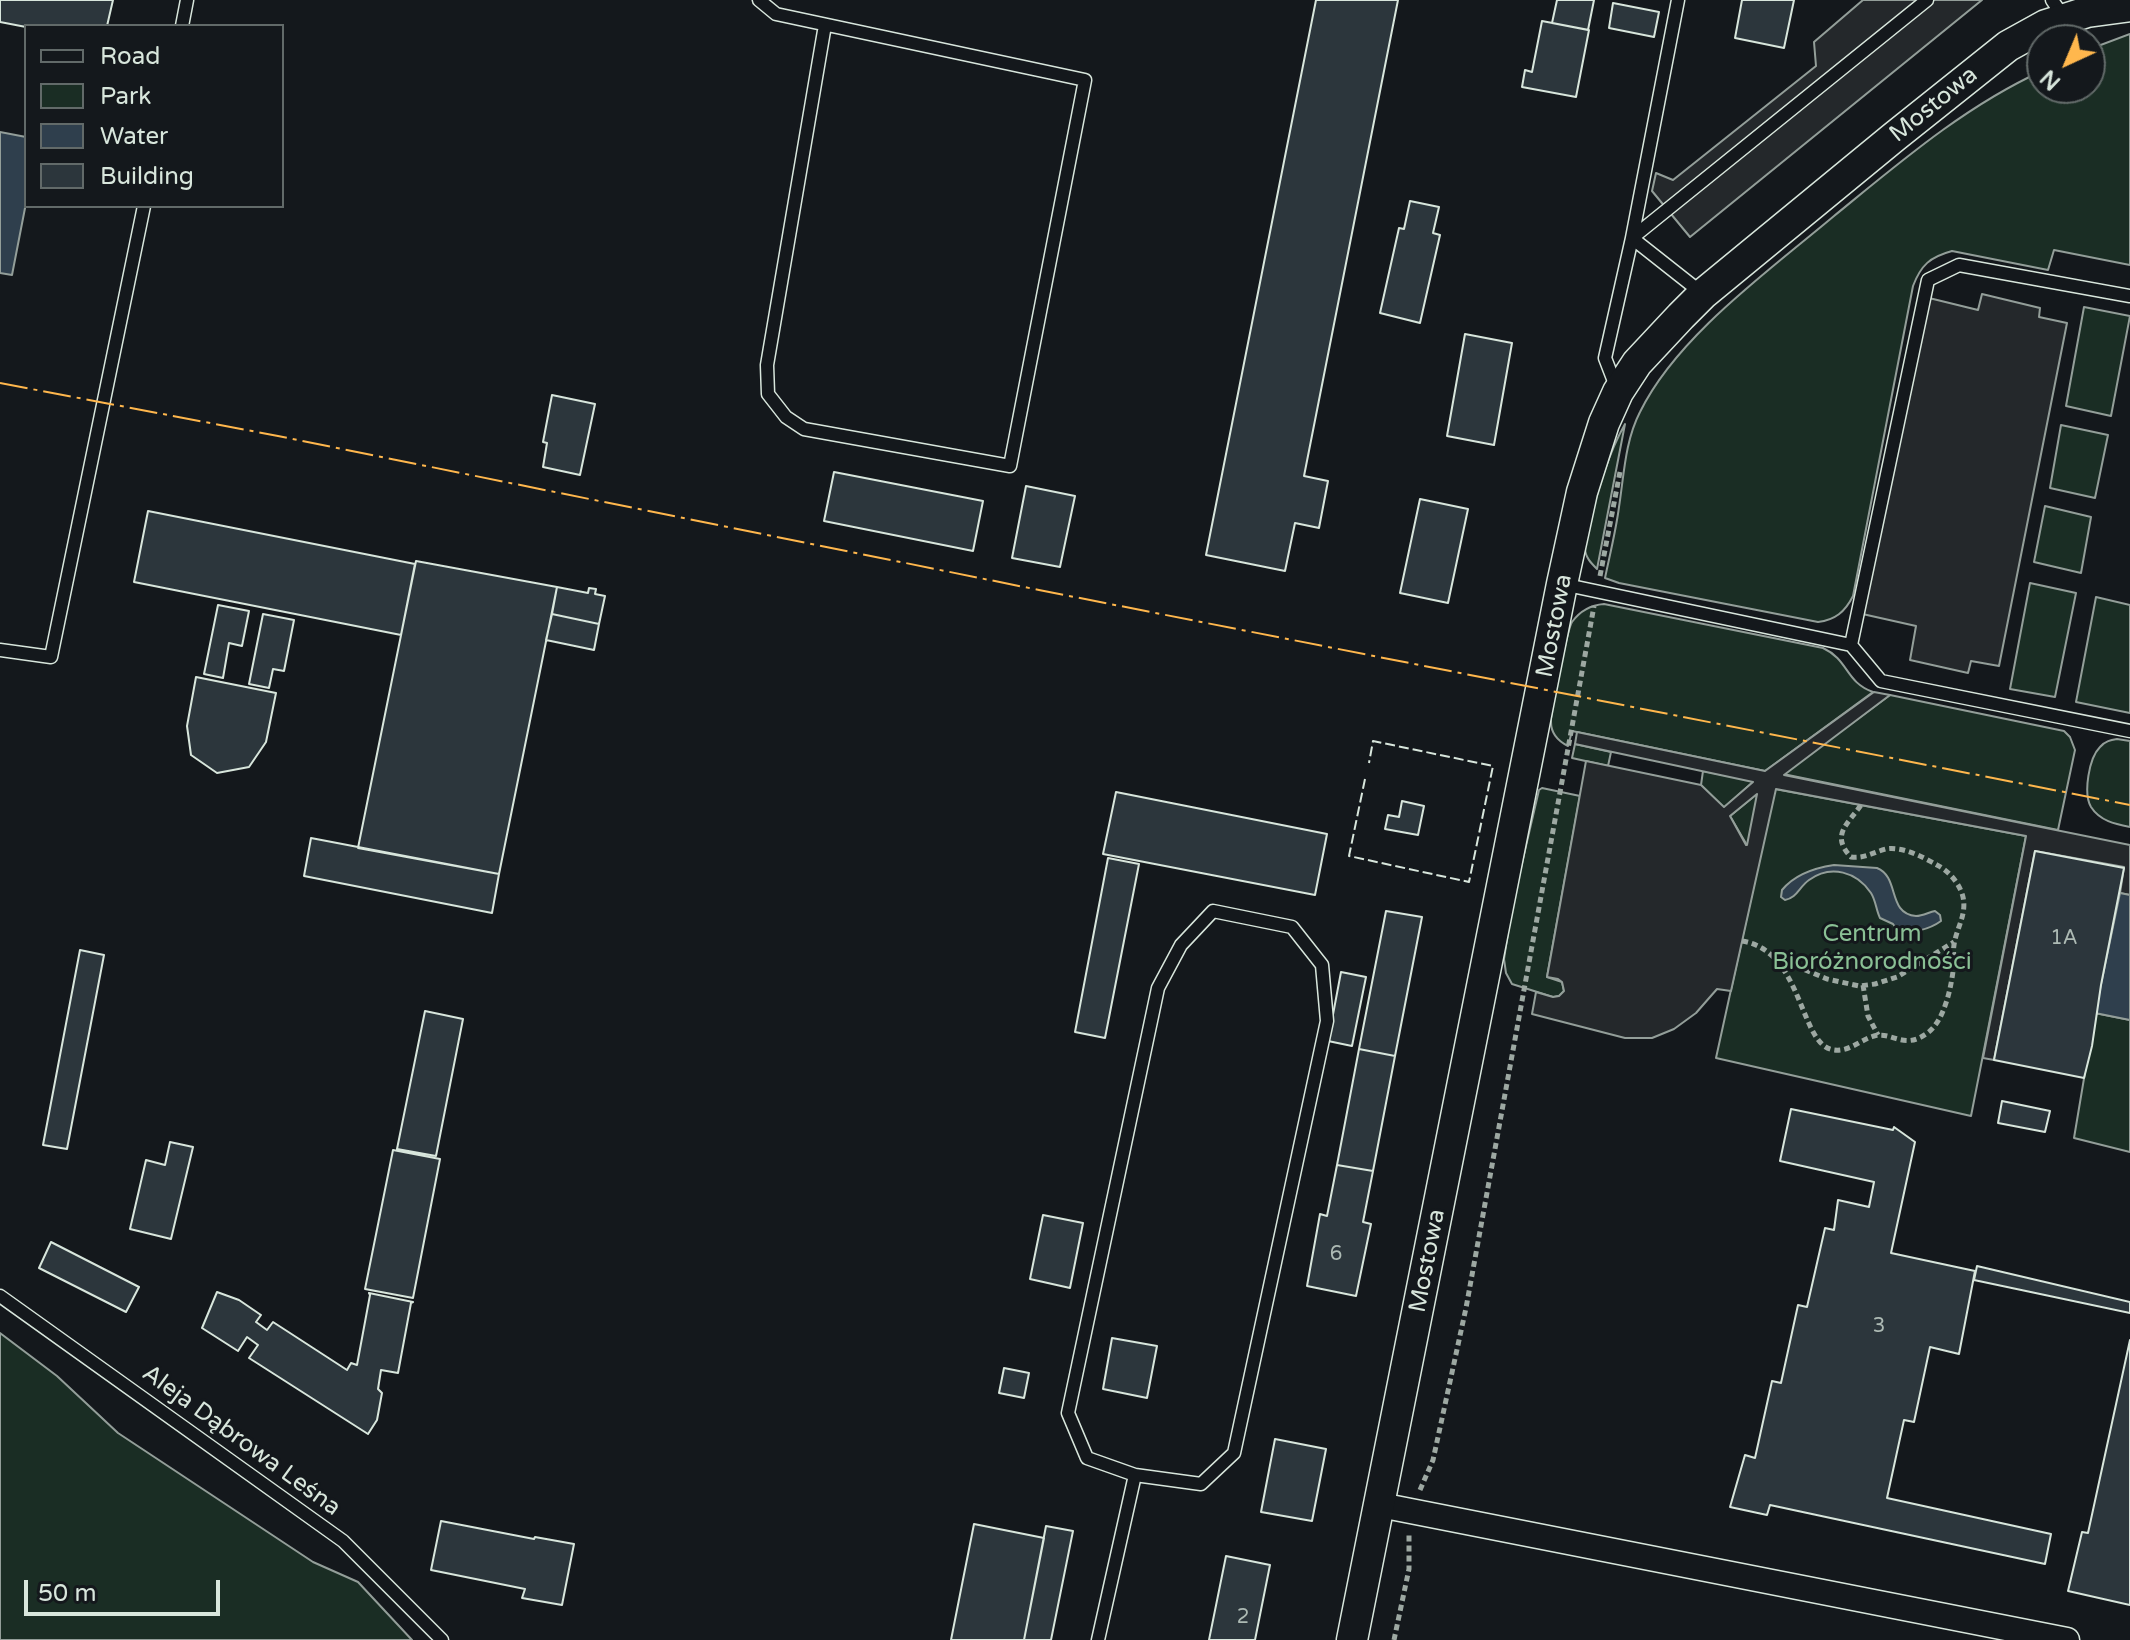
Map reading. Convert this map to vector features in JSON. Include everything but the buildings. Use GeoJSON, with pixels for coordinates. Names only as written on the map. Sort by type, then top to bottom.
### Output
{"type":"FeatureCollection","features":[{"type":"Feature","properties":{"kind":"street","name":"Mostowa"},"geometry":{"type":"LineString","coordinates":[[1352,1640],[1562,584],[1582,492],[1604,423],[1618,392],[1637,363],[1703,294],[2008,46],[2046,25],[2058,9],[2087,12],[2130,6]]}},
{"type":"Feature","properties":{"kind":"street"},"geometry":{"type":"LineString","coordinates":[[1380,1505],[2059,1639]]}},
{"type":"Feature","properties":{"kind":"lane"},"geometry":{"type":"LineString","coordinates":[[182,24],[187,0]]}},
{"type":"Feature","properties":{"kind":"lane"},"geometry":{"type":"LineString","coordinates":[[759,0],[776,14],[1085,80],[1010,466],[804,429],[786,417],[768,394],[767,365],[825,25]]}},
{"type":"Feature","properties":{"kind":"lane"},"geometry":{"type":"LineString","coordinates":[[1618,392],[1605,358],[1632,238],[1678,0]]}},
{"type":"Feature","properties":{"kind":"lane"},"geometry":{"type":"LineString","coordinates":[[1632,238],[1927,0]]}},
{"type":"Feature","properties":{"kind":"lane"},"geometry":{"type":"LineString","coordinates":[[0,650],[51,657],[144,208]]}},
{"type":"Feature","properties":{"kind":"lane"},"geometry":{"type":"LineString","coordinates":[[1632,238],[1703,294]]}},
{"type":"Feature","properties":{"kind":"lane"},"geometry":{"type":"LineString","coordinates":[[1851,645],[1928,280],[1959,265],[2130,296]]}},
{"type":"Feature","properties":{"kind":"lane"},"geometry":{"type":"LineString","coordinates":[[1562,584],[1851,645],[1881,681],[2130,731]]}},
{"type":"Feature","properties":{"kind":"lane"},"geometry":{"type":"LineString","coordinates":[[1213,911],[1292,927],[1322,965],[1327,1021],[1234,1453],[1201,1484],[1135,1475],[1087,1458],[1068,1413],[1158,988],[1181,945],[1213,911]]}},
{"type":"Feature","properties":{"kind":"lane","name":"Aleja Dąbrowa Leśna"},"geometry":{"type":"LineString","coordinates":[[0,1296],[343,1541],[442,1640]]}},
{"type":"Feature","properties":{"kind":"lane"},"geometry":{"type":"LineString","coordinates":[[1098,1640],[1135,1475]]}},
{"type":"Feature","properties":{"kind":"path"},"geometry":{"type":"LineString","coordinates":[[1394,1640],[1409,1569],[1412,1511],[1433,1460],[1466,1308],[1620,470]]}},
{"type":"Feature","properties":{"kind":"path"},"geometry":{"type":"LineString","coordinates":[[1773,956],[1783,967],[1821,1045],[1830,1050],[1845,1050],[1878,1035],[1912,1040],[1925,1035],[1939,1021],[1951,976],[1963,897],[1954,878],[1940,866],[1896,848],[1851,857],[1843,847],[1841,835],[1861,805]]}},
{"type":"Feature","properties":{"kind":"path"},"geometry":{"type":"LineString","coordinates":[[1742,941],[1754,943],[1773,956],[1827,979],[1863,985],[1882,983],[1897,977],[1955,941]]}},
{"type":"Feature","properties":{"kind":"path"},"geometry":{"type":"LineString","coordinates":[[1863,985],[1868,1016],[1878,1035]]}},
{"type":"Feature","properties":{"kind":"green space"},"geometry":{"type":"Polygon","coordinates":[[[2130,34],[2130,265],[2054,250],[2048,270],[1952,251],[1932,259],[1923,267],[1913,286],[1853,596],[1847,607],[1834,617],[1818,622],[1605,578],[1635,423],[1656,384],[1701,331],[1782,259],[1908,156],[1959,118],[2014,85],[2026,79],[2026,104],[2106,104],[2106,43],[2130,34]]]}},
{"type":"Feature","properties":{"kind":"green space"},"geometry":{"type":"Polygon","coordinates":[[[2084,307],[2130,316],[2111,416],[2066,406],[2084,307]]]}},
{"type":"Feature","properties":{"kind":"green space"},"geometry":{"type":"Polygon","coordinates":[[[1625,424],[1597,569],[1586,554],[1586,536],[1604,472],[1625,424]]]}},
{"type":"Feature","properties":{"kind":"green space"},"geometry":{"type":"Polygon","coordinates":[[[2061,425],[2108,435],[2095,498],[2050,488],[2061,425]]]}},
{"type":"Feature","properties":{"kind":"green space"},"geometry":{"type":"Polygon","coordinates":[[[2045,506],[2091,517],[2081,573],[2034,562],[2045,506]]]}},
{"type":"Feature","properties":{"kind":"green space"},"geometry":{"type":"Polygon","coordinates":[[[2030,583],[2076,593],[2055,697],[2010,689],[2030,583]]]}},
{"type":"Feature","properties":{"kind":"green space"},"geometry":{"type":"Polygon","coordinates":[[[2096,597],[2130,605],[2130,713],[2076,702],[2096,597]]]}},
{"type":"Feature","properties":{"kind":"green space"},"geometry":{"type":"Polygon","coordinates":[[[1604,604],[1823,648],[1838,659],[1857,683],[1873,692],[1765,771],[1572,731],[1568,746],[1556,737],[1551,722],[1567,639],[1572,622],[1579,615],[1590,607],[1604,604]]]}},
{"type":"Feature","properties":{"kind":"green space"},"geometry":{"type":"Polygon","coordinates":[[[1890,695],[2064,731],[2075,750],[2058,830],[1783,774],[1890,695]]]}},
{"type":"Feature","properties":{"kind":"green space"},"geometry":{"type":"Polygon","coordinates":[[[2117,739],[2130,741],[2130,827],[2099,816],[2091,807],[2087,793],[2090,767],[2096,752],[2104,743],[2117,739]]]}},
{"type":"Feature","properties":{"kind":"green space"},"geometry":{"type":"Polygon","coordinates":[[[1575,744],[1611,752],[1608,766],[1572,758],[1575,744]]]}},
{"type":"Feature","properties":{"kind":"green space"},"geometry":{"type":"Polygon","coordinates":[[[1703,771],[1754,781],[1724,808],[1701,785],[1703,771]]]}},
{"type":"Feature","properties":{"kind":"green space"},"geometry":{"type":"Polygon","coordinates":[[[1542,788],[1580,796],[1547,977],[1562,982],[1564,991],[1553,997],[1512,984],[1504,959],[1512,906],[1539,790],[1542,788]]]}},
{"type":"Feature","properties":{"kind":"green space","name":"Centrum Bioróżnorodności"},"geometry":{"type":"Polygon","coordinates":[[[1775,789],[2026,836],[1971,1116],[1716,1058],[1775,789]]]}},
{"type":"Feature","properties":{"kind":"green space"},"geometry":{"type":"Polygon","coordinates":[[[1758,793],[1748,847],[1730,816],[1758,793]]]}},
{"type":"Feature","properties":{"kind":"green space"},"geometry":{"type":"Polygon","coordinates":[[[2095,1013],[2130,1020],[2130,1152],[2074,1138],[2095,1013]]]}},
{"type":"Feature","properties":{"kind":"green space"},"geometry":{"type":"Polygon","coordinates":[[[0,1333],[57,1376],[118,1433],[313,1562],[358,1582],[412,1640],[0,1640],[0,1333]]]}},
{"type":"Feature","properties":{"kind":"shaded area"},"geometry":{"type":"Polygon","coordinates":[[[1863,0],[1982,0],[1690,237],[1652,191],[1656,173],[1673,180],[1816,66],[1814,42],[1863,0]]]}},
{"type":"Feature","properties":{"kind":"shaded area"},"geometry":{"type":"Polygon","coordinates":[[[1982,294],[2040,308],[2039,317],[2067,323],[1999,666],[1971,661],[1968,673],[1910,660],[1916,626],[1858,613],[1925,297],[1978,310],[1982,294]]]}},
{"type":"Feature","properties":{"kind":"shaded area"},"geometry":{"type":"Polygon","coordinates":[[[1874,692],[1890,695],[1784,775],[2130,845],[2130,895],[2120,893],[2124,867],[2035,851],[1994,1060],[1983,1058],[2026,836],[1776,789],[1731,991],[1717,989],[1696,1013],[1674,1029],[1652,1038],[1625,1038],[1532,1014],[1536,992],[1553,997],[1564,991],[1562,982],[1547,977],[1586,761],[1701,785],[1724,807],[1753,782],[1575,744],[1577,732],[1765,771],[1874,692]],[[1757,794],[1730,816],[1747,845],[1757,794]]]}},
{"type":"Feature","properties":{"kind":"water"},"geometry":{"type":"Polygon","coordinates":[[[0,132],[24,137],[25,208],[12,275],[0,273],[0,132]]]}},
{"type":"Feature","properties":{"kind":"water"},"geometry":{"type":"Polygon","coordinates":[[[1834,865],[1877,868],[1889,879],[1897,902],[1907,914],[1916,916],[1935,911],[1941,921],[1921,930],[1898,931],[1893,924],[1880,918],[1873,896],[1865,886],[1843,873],[1817,875],[1792,897],[1785,900],[1781,897],[1787,884],[1799,876],[1834,865]]]}},
{"type":"Feature","properties":{"kind":"water"},"geometry":{"type":"Polygon","coordinates":[[[2120,893],[2130,895],[2130,1020],[2095,1013],[2120,893]]]}},
{"type":"Feature","properties":{"kind":"fence"},"geometry":{"type":"LineString","coordinates":[[1365,779],[1349,856],[1469,882],[1493,766],[1373,741],[1369,763]]}},
{"type":"Feature","properties":{"kind":"power"},"geometry":{"type":"LineString","coordinates":[[0,383],[2130,805]]}}]}
